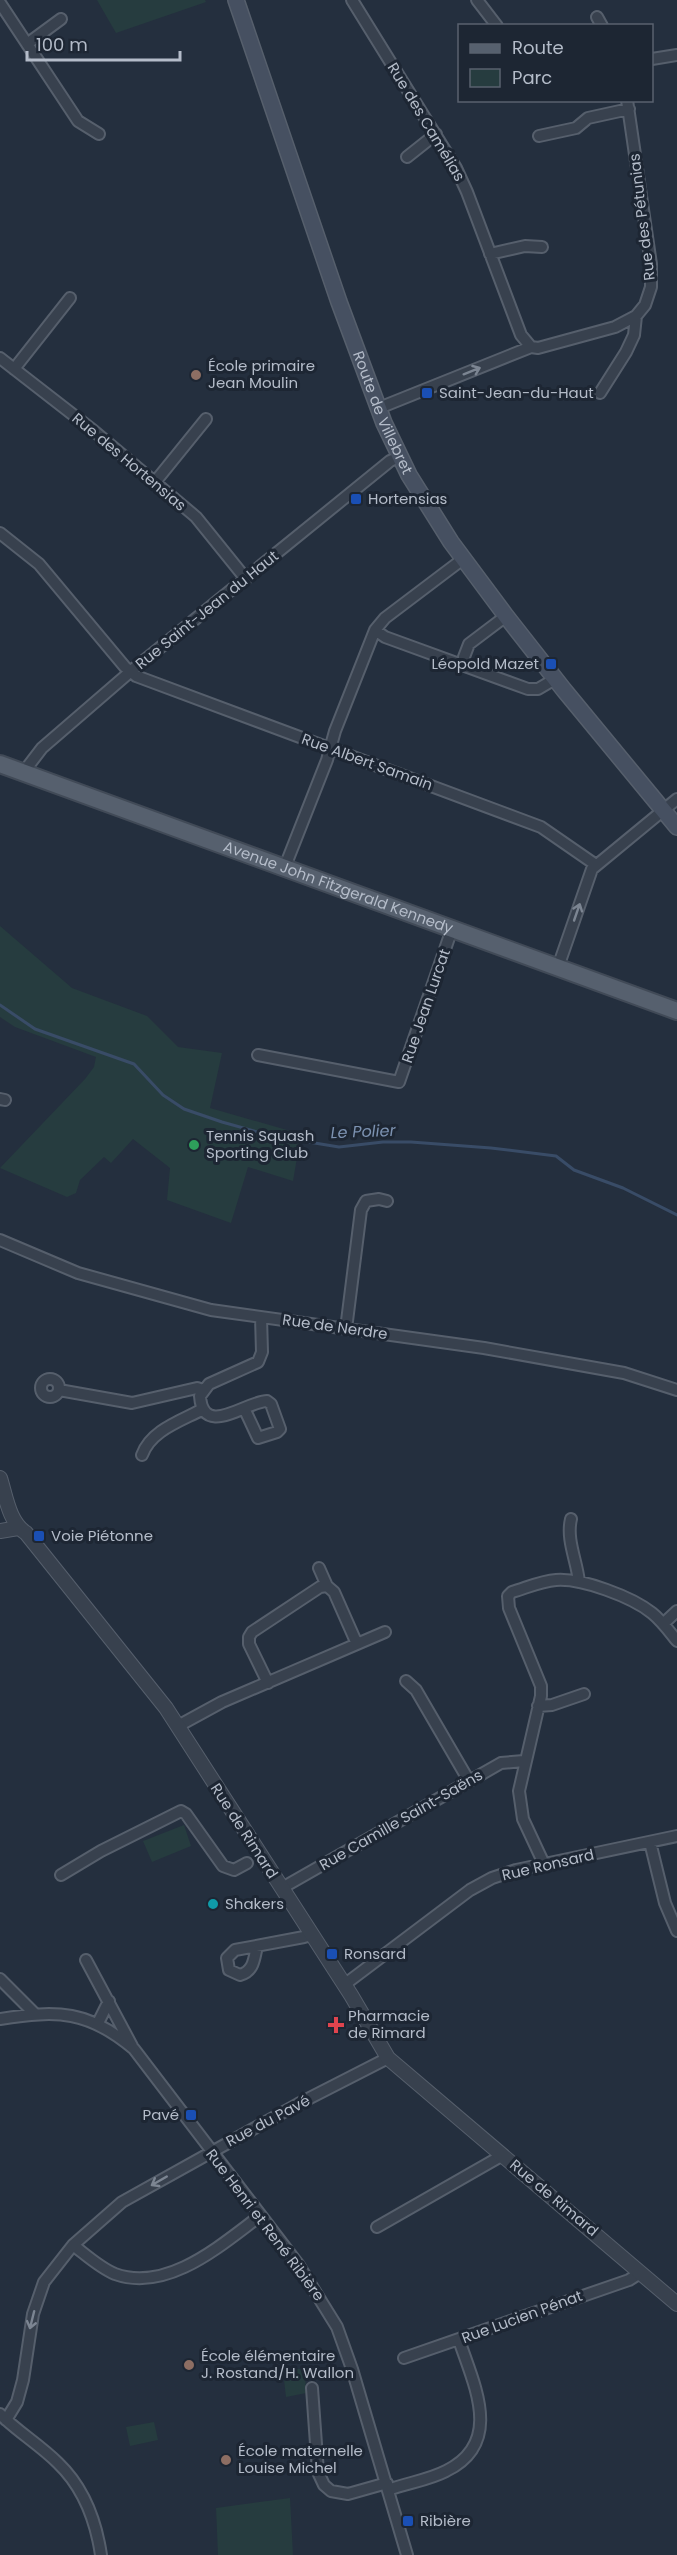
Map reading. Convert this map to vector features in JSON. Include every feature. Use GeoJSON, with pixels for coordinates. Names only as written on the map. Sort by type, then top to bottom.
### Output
{"type":"FeatureCollection","features":[{"type":"Feature","properties":{"kind":"main road","name":"Route de Villebret"},"geometry":{"type":"LineString","coordinates":[[236,0],[304,202],[399,457],[429,509],[463,559],[555,679],[677,826]]}},
{"type":"Feature","properties":{"kind":"main road","name":"Avenue John Fitzgerald Kennedy"},"geometry":{"type":"LineString","coordinates":[[0,764],[677,1011]]}},
{"type":"Feature","properties":{"kind":"street","name":"Rue des Camélias"},"geometry":{"type":"LineString","coordinates":[[352,0],[436,134],[467,192],[520,334],[531,347]]}},
{"type":"Feature","properties":{"kind":"street"},"geometry":{"type":"LineString","coordinates":[[477,0],[495,24]]}},
{"type":"Feature","properties":{"kind":"street"},"geometry":{"type":"LineString","coordinates":[[0,3],[78,121],[99,134]]}},
{"type":"Feature","properties":{"kind":"street"},"geometry":{"type":"LineString","coordinates":[[27,44],[61,19]]}},
{"type":"Feature","properties":{"kind":"street"},"geometry":{"type":"LineString","coordinates":[[653,59],[677,55]]}},
{"type":"Feature","properties":{"kind":"street"},"geometry":{"type":"LineString","coordinates":[[539,136],[576,128],[588,118],[628,105]]}},
{"type":"Feature","properties":{"kind":"street","name":"Rue des Pétunias"},"geometry":{"type":"LineString","coordinates":[[600,393],[626,352],[634,334],[636,316],[645,305],[651,287],[651,264],[628,105]]}},
{"type":"Feature","properties":{"kind":"street"},"geometry":{"type":"LineString","coordinates":[[407,157],[436,134]]}},
{"type":"Feature","properties":{"kind":"street"},"geometry":{"type":"LineString","coordinates":[[490,254],[525,246],[542,247]]}},
{"type":"Feature","properties":{"kind":"street"},"geometry":{"type":"LineString","coordinates":[[15,369],[70,298]]}},
{"type":"Feature","properties":{"kind":"street"},"geometry":{"type":"LineString","coordinates":[[379,408],[531,347],[538,348],[615,327],[636,316]]}},
{"type":"Feature","properties":{"kind":"street","name":"Rue des Hortensias"},"geometry":{"type":"LineString","coordinates":[[0,358],[196,517],[246,579]]}},
{"type":"Feature","properties":{"kind":"street"},"geometry":{"type":"LineString","coordinates":[[155,482],[206,419]]}},
{"type":"Feature","properties":{"kind":"street","name":"Rue Saint-Jean du Haut"},"geometry":{"type":"LineString","coordinates":[[27,775],[29,765],[42,748],[130,672],[390,461],[399,457]]}},
{"type":"Feature","properties":{"kind":"street"},"geometry":{"type":"LineString","coordinates":[[0,533],[39,564],[130,672]]}},
{"type":"Feature","properties":{"kind":"street"},"geometry":{"type":"LineString","coordinates":[[284,868],[375,630],[385,618],[463,559]]}},
{"type":"Feature","properties":{"kind":"street"},"geometry":{"type":"LineString","coordinates":[[464,657],[469,644],[506,616]]}},
{"type":"Feature","properties":{"kind":"street"},"geometry":{"type":"LineString","coordinates":[[375,630],[385,637],[528,689],[538,689],[555,679]]}},
{"type":"Feature","properties":{"kind":"street","name":"Rue Albert Samain"},"geometry":{"type":"LineString","coordinates":[[130,672],[147,681],[541,827],[596,865]]}},
{"type":"Feature","properties":{"kind":"street"},"geometry":{"type":"LineString","coordinates":[[558,967],[592,869],[677,799]]}},
{"type":"Feature","properties":{"kind":"street","name":"Rue Jean Lurcat"},"geometry":{"type":"LineString","coordinates":[[258,1055],[399,1082],[452,929]]}},
{"type":"Feature","properties":{"kind":"street"},"geometry":{"type":"LineString","coordinates":[[346,1329],[361,1209],[366,1201],[373,1199],[387,1201]]}},
{"type":"Feature","properties":{"kind":"street","name":"Rue de Nerdre"},"geometry":{"type":"LineString","coordinates":[[0,1240],[43,1260],[88,1276],[184,1304],[484,1348],[624,1373],[677,1390]]}},
{"type":"Feature","properties":{"kind":"street"},"geometry":{"type":"LineString","coordinates":[[244,1408],[222,1417],[208,1415],[203,1409],[200,1396],[209,1384],[258,1362],[262,1352],[261,1317]]}},
{"type":"Feature","properties":{"kind":"street"},"geometry":{"type":"LineString","coordinates":[[59,1390],[132,1403],[197,1388],[203,1390]]}},
{"type":"Feature","properties":{"kind":"street"},"geometry":{"type":"LineString","coordinates":[[142,1455],[146,1445],[159,1432],[203,1409]]}},
{"type":"Feature","properties":{"kind":"street","name":"Rue de Rimard"},"geometry":{"type":"LineString","coordinates":[[0,1478],[10,1512],[18,1528],[26,1533],[120,1648],[178,1726],[344,1985],[388,2058],[677,2304]]}},
{"type":"Feature","properties":{"kind":"street"},"geometry":{"type":"LineString","coordinates":[[571,1519],[568,1532],[578,1568],[579,1582]]}},
{"type":"Feature","properties":{"kind":"street"},"geometry":{"type":"LineString","coordinates":[[0,1531],[18,1528]]}},
{"type":"Feature","properties":{"kind":"street"},"geometry":{"type":"LineString","coordinates":[[319,1568],[327,1586],[334,1592],[357,1644]]}},
{"type":"Feature","properties":{"kind":"street"},"geometry":{"type":"LineString","coordinates":[[544,1864],[520,1806],[519,1791],[541,1686],[509,1608],[508,1596],[512,1592],[543,1582],[555,1580],[579,1582],[638,1604],[663,1624],[677,1641]]}},
{"type":"Feature","properties":{"kind":"street"},"geometry":{"type":"LineString","coordinates":[[268,1683],[249,1644],[252,1632],[320,1587],[327,1586]]}},
{"type":"Feature","properties":{"kind":"street"},"geometry":{"type":"LineString","coordinates":[[663,1624],[677,1611]]}},
{"type":"Feature","properties":{"kind":"street"},"geometry":{"type":"LineString","coordinates":[[178,1726],[222,1702],[385,1632]]}},
{"type":"Feature","properties":{"kind":"street"},"geometry":{"type":"LineString","coordinates":[[406,1681],[416,1690],[469,1781]]}},
{"type":"Feature","properties":{"kind":"street"},"geometry":{"type":"LineString","coordinates":[[538,1706],[552,1705],[584,1694]]}},
{"type":"Feature","properties":{"kind":"street","name":"Rue Camille Saint-Saëns"},"geometry":{"type":"LineString","coordinates":[[282,1888],[501,1763],[524,1761]]}},
{"type":"Feature","properties":{"kind":"street"},"geometry":{"type":"LineString","coordinates":[[61,1875],[101,1851],[181,1811],[186,1814],[223,1866],[234,1870],[247,1863]]}},
{"type":"Feature","properties":{"kind":"street","name":"Rue Ronsard"},"geometry":{"type":"LineString","coordinates":[[344,1985],[470,1890],[492,1878],[544,1864],[677,1836]]}},
{"type":"Feature","properties":{"kind":"street"},"geometry":{"type":"LineString","coordinates":[[650,1842],[665,1904],[677,1931]]}},
{"type":"Feature","properties":{"kind":"street"},"geometry":{"type":"LineString","coordinates":[[257,1946],[311,1935]]}},
{"type":"Feature","properties":{"kind":"street","name":"Rue Henri et René Ribière"},"geometry":{"type":"LineString","coordinates":[[86,1960],[134,2049],[313,2285],[337,2327],[388,2486],[407,2555]]}},
{"type":"Feature","properties":{"kind":"street"},"geometry":{"type":"LineString","coordinates":[[0,1979],[35,2014]]}},
{"type":"Feature","properties":{"kind":"street"},"geometry":{"type":"LineString","coordinates":[[98,2023],[109,2001]]}},
{"type":"Feature","properties":{"kind":"street","name":"Rue Henri et René Ribière"},"geometry":{"type":"LineString","coordinates":[[0,2019],[35,2014],[59,2014],[98,2023],[134,2049]]}},
{"type":"Feature","properties":{"kind":"street","name":"Rue du Pavé"},"geometry":{"type":"LineString","coordinates":[[2,2416],[17,2402],[23,2380],[33,2314],[44,2282],[73,2245],[122,2202],[298,2104],[388,2058]]}},
{"type":"Feature","properties":{"kind":"street"},"geometry":{"type":"LineString","coordinates":[[377,2227],[503,2155]]}},
{"type":"Feature","properties":{"kind":"street"},"geometry":{"type":"LineString","coordinates":[[73,2245],[116,2274],[136,2277],[158,2275],[201,2259],[260,2216]]}},
{"type":"Feature","properties":{"kind":"street","name":"Rue Lucien Pénat"},"geometry":{"type":"LineString","coordinates":[[404,2358],[629,2280],[640,2273]]}},
{"type":"Feature","properties":{"kind":"street"},"geometry":{"type":"LineString","coordinates":[[312,2388],[318,2472],[324,2485],[331,2491],[348,2494],[446,2472],[463,2461],[475,2446],[482,2424],[480,2402],[459,2340]]}},
{"type":"Feature","properties":{"kind":"street"},"geometry":{"type":"LineString","coordinates":[[2,2416],[58,2462],[75,2483],[88,2506],[97,2531],[100,2555]]}},
{"type":"Feature","properties":{"kind":"green space"},"geometry":{"type":"Polygon","coordinates":[[[97,0],[205,0],[206,2],[116,33],[97,0]]]}},
{"type":"Feature","properties":{"kind":"green space"},"geometry":{"type":"Polygon","coordinates":[[[0,926],[72,988],[147,1016],[178,1047],[222,1053],[210,1108],[301,1134],[293,1181],[248,1167],[231,1223],[167,1200],[170,1168],[133,1139],[111,1163],[104,1157],[80,1180],[76,1193],[67,1197],[0,1168],[85,1079],[94,1067],[96,1057],[15,1027],[0,1017],[0,926]]]}},
{"type":"Feature","properties":{"kind":"green space"},"geometry":{"type":"Polygon","coordinates":[[[184,1825],[191,1846],[152,1862],[143,1841],[184,1825]]]}},
{"type":"Feature","properties":{"kind":"green space"},"geometry":{"type":"Polygon","coordinates":[[[305,2368],[306,2393],[286,2397],[283,2371],[305,2368]]]}},
{"type":"Feature","properties":{"kind":"green space"},"geometry":{"type":"Polygon","coordinates":[[[154,2422],[158,2440],[130,2446],[126,2427],[154,2422]]]}},
{"type":"Feature","properties":{"kind":"green space"},"geometry":{"type":"Polygon","coordinates":[[[290,2498],[293,2555],[218,2555],[216,2508],[290,2498]]]}},
{"type":"Feature","properties":{"kind":"waterway","name":"Le Polier"},"geometry":{"type":"LineString","coordinates":[[0,1005],[35,1029],[134,1064],[163,1095],[184,1109],[222,1122],[272,1136],[339,1147],[383,1142],[411,1142],[556,1156],[574,1170],[623,1188],[677,1215]]}},
{"type":"Feature","properties":{"kind":"place","name":"École primaire Jean Moulin"},"geometry":{"type":"Point","coordinates":[196,375]}},
{"type":"Feature","properties":{"kind":"place","name":"Saint-Jean-du-Haut"},"geometry":{"type":"Point","coordinates":[427,393]}},
{"type":"Feature","properties":{"kind":"place","name":"Hortensias"},"geometry":{"type":"Point","coordinates":[356,499]}},
{"type":"Feature","properties":{"kind":"place","name":"Léopold Mazet"},"geometry":{"type":"Point","coordinates":[551,664]}},
{"type":"Feature","properties":{"kind":"place","name":"Tennis Squash Sporting Club"},"geometry":{"type":"Point","coordinates":[194,1145]}},
{"type":"Feature","properties":{"kind":"place","name":"Voie Piétonne"},"geometry":{"type":"Point","coordinates":[39,1536]}},
{"type":"Feature","properties":{"kind":"place","name":"Shakers"},"geometry":{"type":"Point","coordinates":[213,1904]}},
{"type":"Feature","properties":{"kind":"place","name":"Ronsard"},"geometry":{"type":"Point","coordinates":[332,1954]}},
{"type":"Feature","properties":{"kind":"place","name":"Pharmacie de Rimard"},"geometry":{"type":"Point","coordinates":[336,2025]}},
{"type":"Feature","properties":{"kind":"place","name":"Pavé"},"geometry":{"type":"Point","coordinates":[191,2115]}},
{"type":"Feature","properties":{"kind":"place","name":"École élémentaire J. Rostand/H. Wallon"},"geometry":{"type":"Point","coordinates":[189,2365]}},
{"type":"Feature","properties":{"kind":"place","name":"École maternelle Louise Michel"},"geometry":{"type":"Point","coordinates":[226,2460]}},
{"type":"Feature","properties":{"kind":"place","name":"Ribière"},"geometry":{"type":"Point","coordinates":[408,2521]}}]}
